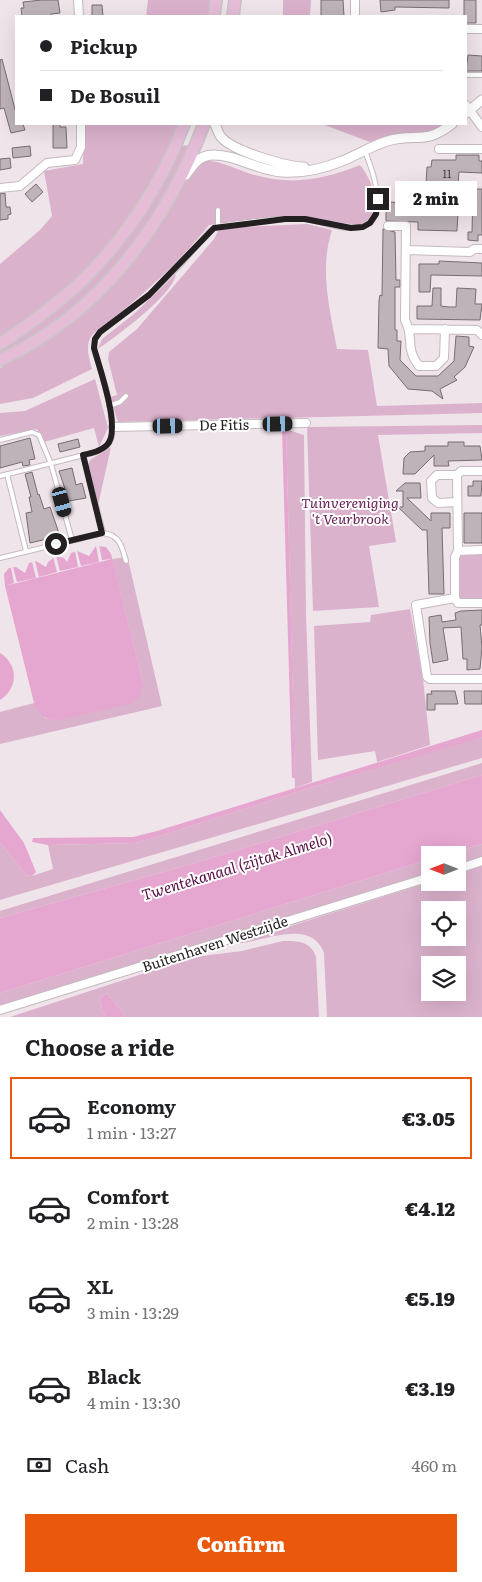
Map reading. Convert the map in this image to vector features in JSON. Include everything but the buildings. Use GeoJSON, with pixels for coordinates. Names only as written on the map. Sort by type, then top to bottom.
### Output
{"type":"FeatureCollection","features":[{"type":"Feature","properties":{"kind":"main road"},"geometry":{"type":"LineString","coordinates":[[214,15],[216,0]]}},
{"type":"Feature","properties":{"kind":"main road"},"geometry":{"type":"LineString","coordinates":[[233,15],[235,0]]}},
{"type":"Feature","properties":{"kind":"main road"},"geometry":{"type":"LineString","coordinates":[[0,344],[37,320],[85,278],[117,240],[144,203],[162,172],[184,125]]}},
{"type":"Feature","properties":{"kind":"main road"},"geometry":{"type":"LineString","coordinates":[[0,360],[42,335],[69,316],[109,282],[155,225],[177,187],[204,125]]}},
{"type":"Feature","properties":{"kind":"street"},"geometry":{"type":"LineString","coordinates":[[78,0],[79,15]]}},
{"type":"Feature","properties":{"kind":"street"},"geometry":{"type":"LineString","coordinates":[[355,0],[355,15]]}},
{"type":"Feature","properties":{"kind":"street"},"geometry":{"type":"LineString","coordinates":[[467,29],[482,29]]}},
{"type":"Feature","properties":{"kind":"street"},"geometry":{"type":"LineString","coordinates":[[482,100],[468,109],[482,127]]}},
{"type":"Feature","properties":{"kind":"street"},"geometry":{"type":"LineString","coordinates":[[0,188],[20,186],[47,163],[69,162],[78,156],[81,147],[81,125]]}},
{"type":"Feature","properties":{"kind":"street"},"geometry":{"type":"LineString","coordinates":[[216,125],[222,138],[229,144],[264,158],[295,167],[324,167]]}},
{"type":"Feature","properties":{"kind":"street"},"geometry":{"type":"LineString","coordinates":[[177,187],[197,160],[213,155],[226,157],[263,170],[298,173],[324,167],[391,140],[424,138],[439,134],[451,125]]}},
{"type":"Feature","properties":{"kind":"street"},"geometry":{"type":"LineString","coordinates":[[440,149],[482,149]]}},
{"type":"Feature","properties":{"kind":"street"},"geometry":{"type":"LineString","coordinates":[[388,226],[406,226],[405,320],[410,329],[410,354],[418,366],[436,366],[444,358],[445,329]]}},
{"type":"Feature","properties":{"kind":"street"},"geometry":{"type":"LineString","coordinates":[[406,250],[470,252],[474,248],[482,249]]}},
{"type":"Feature","properties":{"kind":"street"},"geometry":{"type":"LineString","coordinates":[[410,329],[477,330],[482,335]]}},
{"type":"Feature","properties":{"kind":"street","name":"De Fitis"},"geometry":{"type":"LineString","coordinates":[[113,427],[306,423]]}},
{"type":"Feature","properties":{"kind":"street"},"geometry":{"type":"LineString","coordinates":[[457,502],[438,503],[432,498],[431,481],[437,475],[457,475],[461,471],[482,471]]}},
{"type":"Feature","properties":{"kind":"street"},"geometry":{"type":"LineString","coordinates":[[457,475],[458,551],[454,557],[455,598],[458,603],[482,603]]}},
{"type":"Feature","properties":{"kind":"street"},"geometry":{"type":"LineString","coordinates":[[458,551],[482,550]]}},
{"type":"Feature","properties":{"kind":"street"},"geometry":{"type":"LineString","coordinates":[[455,598],[416,605],[427,677],[430,679],[482,679]]}},
{"type":"Feature","properties":{"kind":"street"},"geometry":{"type":"LineString","coordinates":[[466,866],[482,861]]}},
{"type":"Feature","properties":{"kind":"street","name":"Buitenhaven Westzijde"},"geometry":{"type":"LineString","coordinates":[[0,1010],[421,880]]}},
{"type":"Feature","properties":{"kind":"lane"},"geometry":{"type":"LineString","coordinates":[[467,75],[482,75]]}},
{"type":"Feature","properties":{"kind":"lane"},"geometry":{"type":"LineString","coordinates":[[0,476],[96,452],[108,444],[113,427],[94,348],[95,339],[100,332],[149,295],[210,231],[218,226],[285,219],[305,219],[351,228],[363,227],[370,223],[376,214],[377,184],[365,150]]}},
{"type":"Feature","properties":{"kind":"lane"},"geometry":{"type":"LineString","coordinates":[[218,210],[218,226]]}},
{"type":"Feature","properties":{"kind":"lane"},"geometry":{"type":"LineString","coordinates":[[109,406],[120,402],[126,396]]}},
{"type":"Feature","properties":{"kind":"lane"},"geometry":{"type":"LineString","coordinates":[[0,440],[32,432],[40,435],[52,464],[72,540]]}},
{"type":"Feature","properties":{"kind":"lane"},"geometry":{"type":"LineString","coordinates":[[83,455],[102,533]]}},
{"type":"Feature","properties":{"kind":"lane"},"geometry":{"type":"LineString","coordinates":[[7,474],[26,551]]}},
{"type":"Feature","properties":{"kind":"lane"},"geometry":{"type":"LineString","coordinates":[[0,558],[102,533],[110,534],[120,541],[126,561]]}},
{"type":"Feature","properties":{"kind":"green space"},"geometry":{"type":"Polygon","coordinates":[[[148,0],[212,0],[210,15],[146,15],[148,0]]]}},
{"type":"Feature","properties":{"kind":"green space"},"geometry":{"type":"Polygon","coordinates":[[[283,0],[311,0],[310,15],[283,15],[283,0]]]}},
{"type":"Feature","properties":{"kind":"green space"},"geometry":{"type":"Polygon","coordinates":[[[84,125],[179,125],[157,169],[132,213],[102,254],[67,290],[0,341],[0,264],[40,230],[52,216],[44,171],[83,164],[84,125]]]}},
{"type":"Feature","properties":{"kind":"green space"},"geometry":{"type":"Polygon","coordinates":[[[325,125],[441,125],[430,132],[389,135],[370,142],[325,125]]]}},
{"type":"Feature","properties":{"kind":"green space"},"geometry":{"type":"Polygon","coordinates":[[[187,145],[185,159],[161,205],[139,239],[113,271],[78,304],[0,358],[0,350],[38,325],[75,293],[177,151],[182,146],[187,145]]]}},
{"type":"Feature","properties":{"kind":"green space"},"geometry":{"type":"Polygon","coordinates":[[[203,161],[221,163],[251,174],[280,180],[319,178],[360,165],[373,189],[375,207],[372,215],[366,221],[357,225],[295,216],[209,225],[155,283],[93,334],[88,347],[92,369],[33,398],[0,404],[0,368],[30,349],[107,290],[121,276],[148,243],[193,170],[203,161]]]}},
{"type":"Feature","properties":{"kind":"green space"},"geometry":{"type":"Polygon","coordinates":[[[307,224],[332,230],[326,260],[326,275],[337,349],[368,350],[377,406],[482,403],[482,413],[118,422],[110,397],[117,395],[108,359],[109,352],[137,329],[214,239],[218,231],[225,228],[307,224]]]}},
{"type":"Feature","properties":{"kind":"green space"},"geometry":{"type":"Polygon","coordinates":[[[176,274],[173,283],[155,304],[98,349],[102,339],[135,313],[176,274]]]}},
{"type":"Feature","properties":{"kind":"green space"},"geometry":{"type":"Polygon","coordinates":[[[95,379],[108,428],[99,447],[94,428],[44,442],[37,429],[0,436],[0,413],[25,411],[95,379]]]}},
{"type":"Feature","properties":{"kind":"green space","name":"Tuinvereniging 't Veurbrook"},"geometry":{"type":"Polygon","coordinates":[[[482,425],[482,433],[378,435],[396,542],[369,546],[379,607],[313,611],[307,427],[482,425]]]}},
{"type":"Feature","properties":{"kind":"green space"},"geometry":{"type":"Polygon","coordinates":[[[286,429],[304,435],[306,615],[312,782],[295,788],[286,429]]]}},
{"type":"Feature","properties":{"kind":"green space"},"geometry":{"type":"Polygon","coordinates":[[[111,447],[98,505],[88,466],[90,460],[111,447]]]}},
{"type":"Feature","properties":{"kind":"green space"},"geometry":{"type":"Polygon","coordinates":[[[461,553],[482,553],[482,600],[459,601],[458,556],[461,553]]]}},
{"type":"Feature","properties":{"kind":"green space"},"geometry":{"type":"Polygon","coordinates":[[[127,555],[162,706],[0,744],[0,712],[34,703],[45,718],[60,720],[143,683],[112,559],[126,557],[127,555]]]}},
{"type":"Feature","properties":{"kind":"green space"},"geometry":{"type":"Polygon","coordinates":[[[410,609],[423,679],[430,745],[377,762],[375,751],[318,760],[314,626],[370,622],[371,615],[410,609]]]}},
{"type":"Feature","properties":{"kind":"green space"},"geometry":{"type":"Polygon","coordinates":[[[482,737],[482,758],[0,900],[0,842],[26,875],[32,876],[53,869],[48,845],[134,843],[482,737]]]}},
{"type":"Feature","properties":{"kind":"green space"},"geometry":{"type":"Polygon","coordinates":[[[482,763],[482,775],[195,863],[0,918],[0,911],[482,763]]]}},
{"type":"Feature","properties":{"kind":"green space"},"geometry":{"type":"Polygon","coordinates":[[[482,844],[482,857],[466,862],[466,849],[482,844]]]}},
{"type":"Feature","properties":{"kind":"green space"},"geometry":{"type":"Polygon","coordinates":[[[421,862],[421,876],[0,1006],[0,993],[421,862]]]}},
{"type":"Feature","properties":{"kind":"green space"},"geometry":{"type":"Polygon","coordinates":[[[482,866],[482,1017],[327,1017],[324,953],[317,942],[308,936],[296,934],[233,944],[421,885],[421,891],[466,891],[466,871],[482,866]]]}},
{"type":"Feature","properties":{"kind":"green space"},"geometry":{"type":"Polygon","coordinates":[[[283,941],[303,943],[314,952],[316,957],[319,1017],[126,1017],[107,993],[99,999],[102,1006],[101,1009],[106,1017],[10,1017],[194,957],[242,951],[283,941]]]}},
{"type":"Feature","properties":{"kind":"water"},"geometry":{"type":"Polygon","coordinates":[[[286,429],[295,778],[292,778],[282,430],[286,429]]]}},
{"type":"Feature","properties":{"kind":"water"},"geometry":{"type":"Polygon","coordinates":[[[96,546],[106,547],[111,554],[143,683],[140,696],[133,703],[60,720],[47,718],[41,714],[34,703],[5,586],[4,574],[9,568],[16,567],[25,573],[29,563],[36,561],[46,567],[48,562],[56,556],[64,558],[67,562],[71,553],[77,551],[89,556],[96,546]]]}},
{"type":"Feature","properties":{"kind":"water"},"geometry":{"type":"Polygon","coordinates":[[[0,653],[10,663],[14,676],[11,689],[0,700],[0,653]]]}},
{"type":"Feature","properties":{"kind":"water"},"geometry":{"type":"Polygon","coordinates":[[[482,730],[482,737],[471,741],[316,786],[134,843],[48,845],[32,842],[33,838],[133,837],[482,730]]]}},
{"type":"Feature","properties":{"kind":"water","name":"Twentekanaal (zijtak Almelo)"},"geometry":{"type":"Polygon","coordinates":[[[482,775],[482,844],[466,849],[466,846],[421,846],[421,862],[0,993],[0,918],[195,863],[482,775]]]}},
{"type":"Feature","properties":{"kind":"water"},"geometry":{"type":"Polygon","coordinates":[[[0,810],[24,843],[36,872],[32,876],[26,875],[0,842],[0,810]]]}},
{"type":"Feature","properties":{"kind":"water"},"geometry":{"type":"Polygon","coordinates":[[[107,993],[126,1017],[106,1017],[101,1009],[102,1006],[99,999],[107,993]]]}},
{"type":"Feature","properties":{"kind":"pier"},"geometry":{"type":"Polygon","coordinates":[[[99,545],[102,560],[112,559],[5,586],[14,583],[11,568],[13,567],[17,582],[36,578],[32,562],[35,561],[39,577],[57,572],[53,557],[56,556],[60,571],[78,567],[75,551],[77,551],[81,566],[99,562],[96,546],[99,545]]]}},
{"type":"Feature","properties":{"kind":"route"},"geometry":{"type":"LineString","coordinates":[[56,544],[102,533],[83,455],[96,452],[108,444],[112,436],[112,418],[94,348],[95,339],[100,332],[149,295],[179,266],[210,231],[218,226],[285,219],[305,219],[330,226],[363,227],[370,223],[376,214],[378,199]]}}]}
